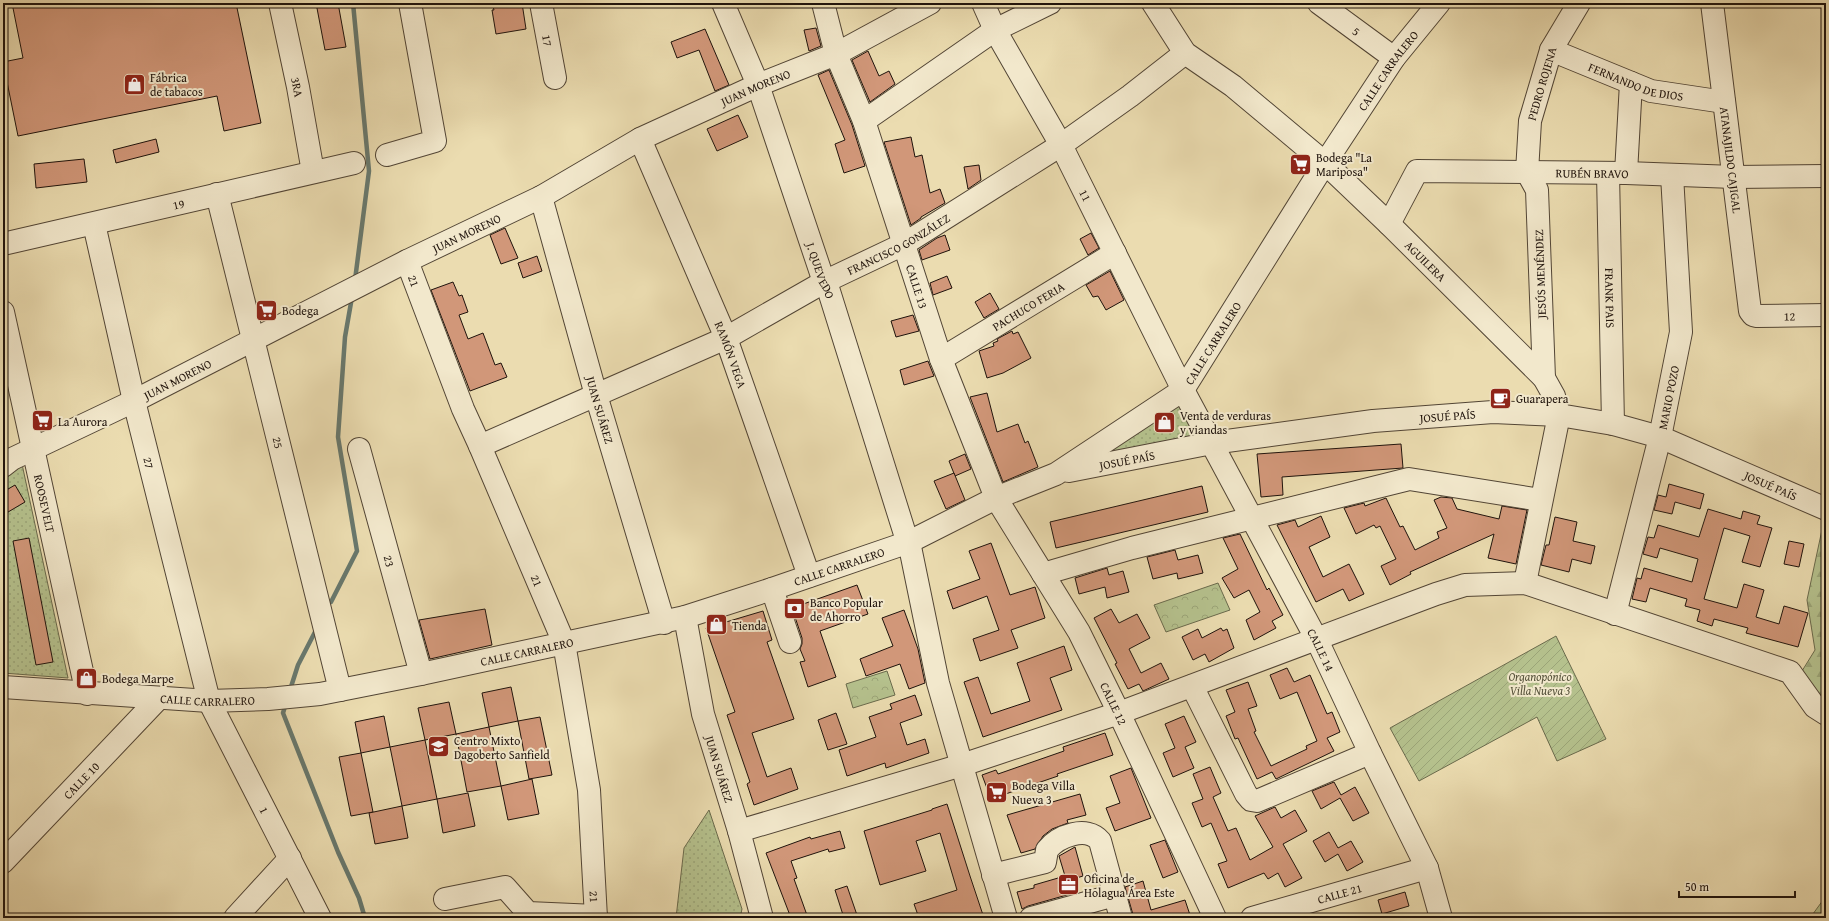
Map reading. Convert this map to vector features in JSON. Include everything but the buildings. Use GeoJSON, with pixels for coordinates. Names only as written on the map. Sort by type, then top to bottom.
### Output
{"type":"FeatureCollection","features":[{"type":"Feature","properties":{"kind":"street","name":"3RA"},"geometry":{"type":"LineString","coordinates":[[280,3],[300,94],[313,172]]}},
{"type":"Feature","properties":{"kind":"street"},"geometry":{"type":"LineString","coordinates":[[387,155],[434,141],[410,3]]}},
{"type":"Feature","properties":{"kind":"street","name":"17"},"geometry":{"type":"LineString","coordinates":[[541,3],[555,78]]}},
{"type":"Feature","properties":{"kind":"street","name":"J. QUEVEDO"},"geometry":{"type":"LineString","coordinates":[[723,3],[758,85],[824,282],[828,288],[904,531],[909,542],[938,683],[1006,918]]}},
{"type":"Feature","properties":{"kind":"street","name":"CALLE 13"},"geometry":{"type":"LineString","coordinates":[[823,3],[836,54],[864,121],[941,360],[996,498]]}},
{"type":"Feature","properties":{"kind":"street","name":"JUAN MORENO"},"geometry":{"type":"LineString","coordinates":[[6,457],[33,449],[134,401],[338,297],[366,281],[540,197],[640,139],[758,85],[836,54],[930,3]]}},
{"type":"Feature","properties":{"kind":"street","name":"11"},"geometry":{"type":"LineString","coordinates":[[983,3],[994,30],[1061,145],[1183,390]]}},
{"type":"Feature","properties":{"kind":"street"},"geometry":{"type":"LineString","coordinates":[[864,121],[994,30],[1050,3]]}},
{"type":"Feature","properties":{"kind":"street","name":"AGUILERA"},"geometry":{"type":"LineString","coordinates":[[1153,3],[1185,53],[1233,86],[1325,163],[1389,224],[1544,378],[1554,396],[1559,415],[1525,583]]}},
{"type":"Feature","properties":{"kind":"street","name":"5"},"geometry":{"type":"LineString","coordinates":[[1319,3],[1394,58]]}},
{"type":"Feature","properties":{"kind":"street","name":"CALLE CARRALERO"},"geometry":{"type":"LineString","coordinates":[[3,687],[158,699],[209,701],[268,699],[304,695],[340,690],[421,674],[684,618],[909,542],[996,498],[1056,474],[1183,390],[1325,163],[1394,58],[1439,3]]}},
{"type":"Feature","properties":{"kind":"street","name":"PEDRO ROJENA"},"geometry":{"type":"LineString","coordinates":[[1526,172],[1530,121],[1551,50],[1579,3]]}},
{"type":"Feature","properties":{"kind":"street","name":"ATANAJILDO CAJIGAL"},"geometry":{"type":"LineString","coordinates":[[1712,3],[1750,311],[1753,315]]}},
{"type":"Feature","properties":{"kind":"street","name":"FERNANDO DE DIOS"},"geometry":{"type":"LineString","coordinates":[[1551,50],[1651,91],[1724,102]]}},
{"type":"Feature","properties":{"kind":"street","name":"FRANCISCO GONZÁLEZ"},"geometry":{"type":"LineString","coordinates":[[480,446],[726,338],[824,282],[904,244],[1061,145],[1130,96],[1185,53]]}},
{"type":"Feature","properties":{"kind":"street","name":"FRANK PAIS"},"geometry":{"type":"LineString","coordinates":[[1613,424],[1617,173],[1631,83]]}},
{"type":"Feature","properties":{"kind":"street","name":"RAMÓN VEGA"},"geometry":{"type":"LineString","coordinates":[[640,139],[726,338],[809,576]]}},
{"type":"Feature","properties":{"kind":"street","name":"19"},"geometry":{"type":"LineString","coordinates":[[3,244],[354,163]]}},
{"type":"Feature","properties":{"kind":"street","name":"RUBÉN BRAVO"},"geometry":{"type":"LineString","coordinates":[[1389,224],[1416,171],[1617,173],[1734,177],[1826,176]]}},
{"type":"Feature","properties":{"kind":"street","name":"JESÚS MENÉNDEZ"},"geometry":{"type":"LineString","coordinates":[[1526,172],[1537,190],[1544,378]]}},
{"type":"Feature","properties":{"kind":"street","name":"MARIO POZO"},"geometry":{"type":"LineString","coordinates":[[1615,614],[1660,438],[1681,332],[1672,176]]}},
{"type":"Feature","properties":{"kind":"street","name":"25"},"geometry":{"type":"LineString","coordinates":[[217,194],[340,690]]}},
{"type":"Feature","properties":{"kind":"street","name":"JUAN SUÁREZ"},"geometry":{"type":"LineString","coordinates":[[540,197],[596,396],[664,623]]}},
{"type":"Feature","properties":{"kind":"street","name":"27"},"geometry":{"type":"LineString","coordinates":[[94,224],[134,401],[209,701]]}},
{"type":"Feature","properties":{"kind":"street","name":"PACHUCO FERIA"},"geometry":{"type":"LineString","coordinates":[[941,360],[1115,253]]}},
{"type":"Feature","properties":{"kind":"street","name":"21"},"geometry":{"type":"LineString","coordinates":[[407,261],[463,409],[564,644],[589,790],[596,917]]}},
{"type":"Feature","properties":{"kind":"street","name":"ROOSEVELT"},"geometry":{"type":"LineString","coordinates":[[3,312],[87,694]]}},
{"type":"Feature","properties":{"kind":"street","name":"12"},"geometry":{"type":"LineString","coordinates":[[1753,315],[1826,315]]}},
{"type":"Feature","properties":{"kind":"street","name":"CALLE 14"},"geometry":{"type":"LineString","coordinates":[[1183,390],[1317,640],[1370,753],[1427,868],[1441,918]]}},
{"type":"Feature","properties":{"kind":"street","name":"JOSUÉ PAÍS"},"geometry":{"type":"LineString","coordinates":[[1056,474],[1212,443],[1373,421],[1493,412],[1559,415],[1613,424],[1660,438],[1826,509]]}},
{"type":"Feature","properties":{"kind":"street","name":"23"},"geometry":{"type":"LineString","coordinates":[[359,449],[421,674]]}},
{"type":"Feature","properties":{"kind":"street"},"geometry":{"type":"LineString","coordinates":[[1043,574],[1132,548],[1409,480],[1541,500]]}},
{"type":"Feature","properties":{"kind":"street","name":"CALLE 12"},"geometry":{"type":"LineString","coordinates":[[996,498],[1079,632],[1119,713],[1215,918]]}},
{"type":"Feature","properties":{"kind":"street"},"geometry":{"type":"LineString","coordinates":[[738,830],[962,765],[1119,713],[1317,640],[1436,594],[1465,585],[1525,583],[1790,672],[1815,707],[1826,714]]}},
{"type":"Feature","properties":{"kind":"street"},"geometry":{"type":"LineString","coordinates":[[772,589],[790,642]]}},
{"type":"Feature","properties":{"kind":"street","name":"JUAN SUÁREZ"},"geometry":{"type":"LineString","coordinates":[[684,618],[703,714],[738,830],[761,918]]}},
{"type":"Feature","properties":{"kind":"street"},"geometry":{"type":"LineString","coordinates":[[1192,686],[1243,789],[1251,800],[1257,801],[1370,753]]}},
{"type":"Feature","properties":{"kind":"street","name":"CALLE 10"},"geometry":{"type":"LineString","coordinates":[[3,862],[158,699]]}},
{"type":"Feature","properties":{"kind":"street","name":"1"},"geometry":{"type":"LineString","coordinates":[[209,701],[320,918]]}},
{"type":"Feature","properties":{"kind":"street"},"geometry":{"type":"LineString","coordinates":[[994,875],[1045,862],[1047,850],[1052,843],[1059,838],[1087,832],[1095,835],[1100,841],[1121,918]]}},
{"type":"Feature","properties":{"kind":"street"},"geometry":{"type":"LineString","coordinates":[[235,918],[290,858]]}},
{"type":"Feature","properties":{"kind":"street","name":"CALLE 21"},"geometry":{"type":"LineString","coordinates":[[1252,918],[1427,868]]}},
{"type":"Feature","properties":{"kind":"street"},"geometry":{"type":"LineString","coordinates":[[445,899],[505,887],[528,913],[596,917]]}},
{"type":"Feature","properties":{"kind":"street"},"geometry":{"type":"LineString","coordinates":[[1031,918],[1115,895]]}},
{"type":"Feature","properties":{"kind":"green space"},"geometry":{"type":"Polygon","coordinates":[[[1183,390],[1212,443],[1056,474],[1183,390]]]}},
{"type":"Feature","properties":{"kind":"green space"},"geometry":{"type":"Polygon","coordinates":[[[22,464],[68,678],[3,673],[3,477],[22,464]]]}},
{"type":"Feature","properties":{"kind":"green space"},"geometry":{"type":"Polygon","coordinates":[[[1823,525],[1826,528],[1826,699],[1800,696],[1802,671],[1815,650],[1807,600],[1823,525]]]}},
{"type":"Feature","properties":{"kind":"green space"},"geometry":{"type":"Polygon","coordinates":[[[1218,583],[1230,610],[1166,632],[1154,605],[1218,583]]]}},
{"type":"Feature","properties":{"kind":"green space","name":"Organopónico Villa Nueva 3"},"geometry":{"type":"Polygon","coordinates":[[[1556,636],[1606,739],[1557,761],[1537,717],[1419,781],[1390,728],[1556,636]]]}},
{"type":"Feature","properties":{"kind":"green space"},"geometry":{"type":"Polygon","coordinates":[[[887,671],[895,695],[853,708],[846,684],[887,671]]]}},
{"type":"Feature","properties":{"kind":"green space"},"geometry":{"type":"Polygon","coordinates":[[[709,810],[742,909],[740,918],[676,918],[684,848],[709,810]]]}},
{"type":"Feature","properties":{"kind":"green space"},"geometry":{"type":"Polygon","coordinates":[[[1826,896],[1826,918],[1810,918],[1826,896]]]}},
{"type":"Feature","properties":{"kind":"waterway"},"geometry":{"type":"LineString","coordinates":[[353,3],[369,171],[355,280]]}},
{"type":"Feature","properties":{"kind":"waterway"},"geometry":{"type":"LineString","coordinates":[[331,602],[357,551],[338,437],[345,337],[352,297]]}},
{"type":"Feature","properties":{"kind":"waterway"},"geometry":{"type":"LineString","coordinates":[[290,690],[298,665],[315,632]]}},
{"type":"Feature","properties":{"kind":"waterway"},"geometry":{"type":"LineString","coordinates":[[286,703],[283,713],[338,852],[359,898],[365,918]]}},
{"type":"Feature","properties":{"kind":"place","name":"Fábrica de tabacos"},"geometry":{"type":"Point","coordinates":[135,84]}},
{"type":"Feature","properties":{"kind":"place","name":"Bodega \"La Mariposa\""},"geometry":{"type":"Point","coordinates":[1300,164]}},
{"type":"Feature","properties":{"kind":"place","name":"Bodega"},"geometry":{"type":"Point","coordinates":[266,310]}},
{"type":"Feature","properties":{"kind":"place","name":"Guarapera"},"geometry":{"type":"Point","coordinates":[1501,398]}},
{"type":"Feature","properties":{"kind":"place","name":"La Aurora"},"geometry":{"type":"Point","coordinates":[42,421]}},
{"type":"Feature","properties":{"kind":"place","name":"Venta de verduras y viandas"},"geometry":{"type":"Point","coordinates":[1164,422]}},
{"type":"Feature","properties":{"kind":"place","name":"Banco Popular de Ahorro"},"geometry":{"type":"Point","coordinates":[795,609]}},
{"type":"Feature","properties":{"kind":"place","name":"Tienda"},"geometry":{"type":"Point","coordinates":[717,625]}},
{"type":"Feature","properties":{"kind":"place","name":"Bodega Marpe"},"geometry":{"type":"Point","coordinates":[87,678]}},
{"type":"Feature","properties":{"kind":"place","name":"Centro Mixto Dagoberto Sanfield"},"geometry":{"type":"Point","coordinates":[438,747]}},
{"type":"Feature","properties":{"kind":"place","name":"Bodega Villa Nueva 3"},"geometry":{"type":"Point","coordinates":[996,792]}},
{"type":"Feature","properties":{"kind":"place","name":"Oficina de Holagua Área Este"},"geometry":{"type":"Point","coordinates":[1068,885]}}]}
